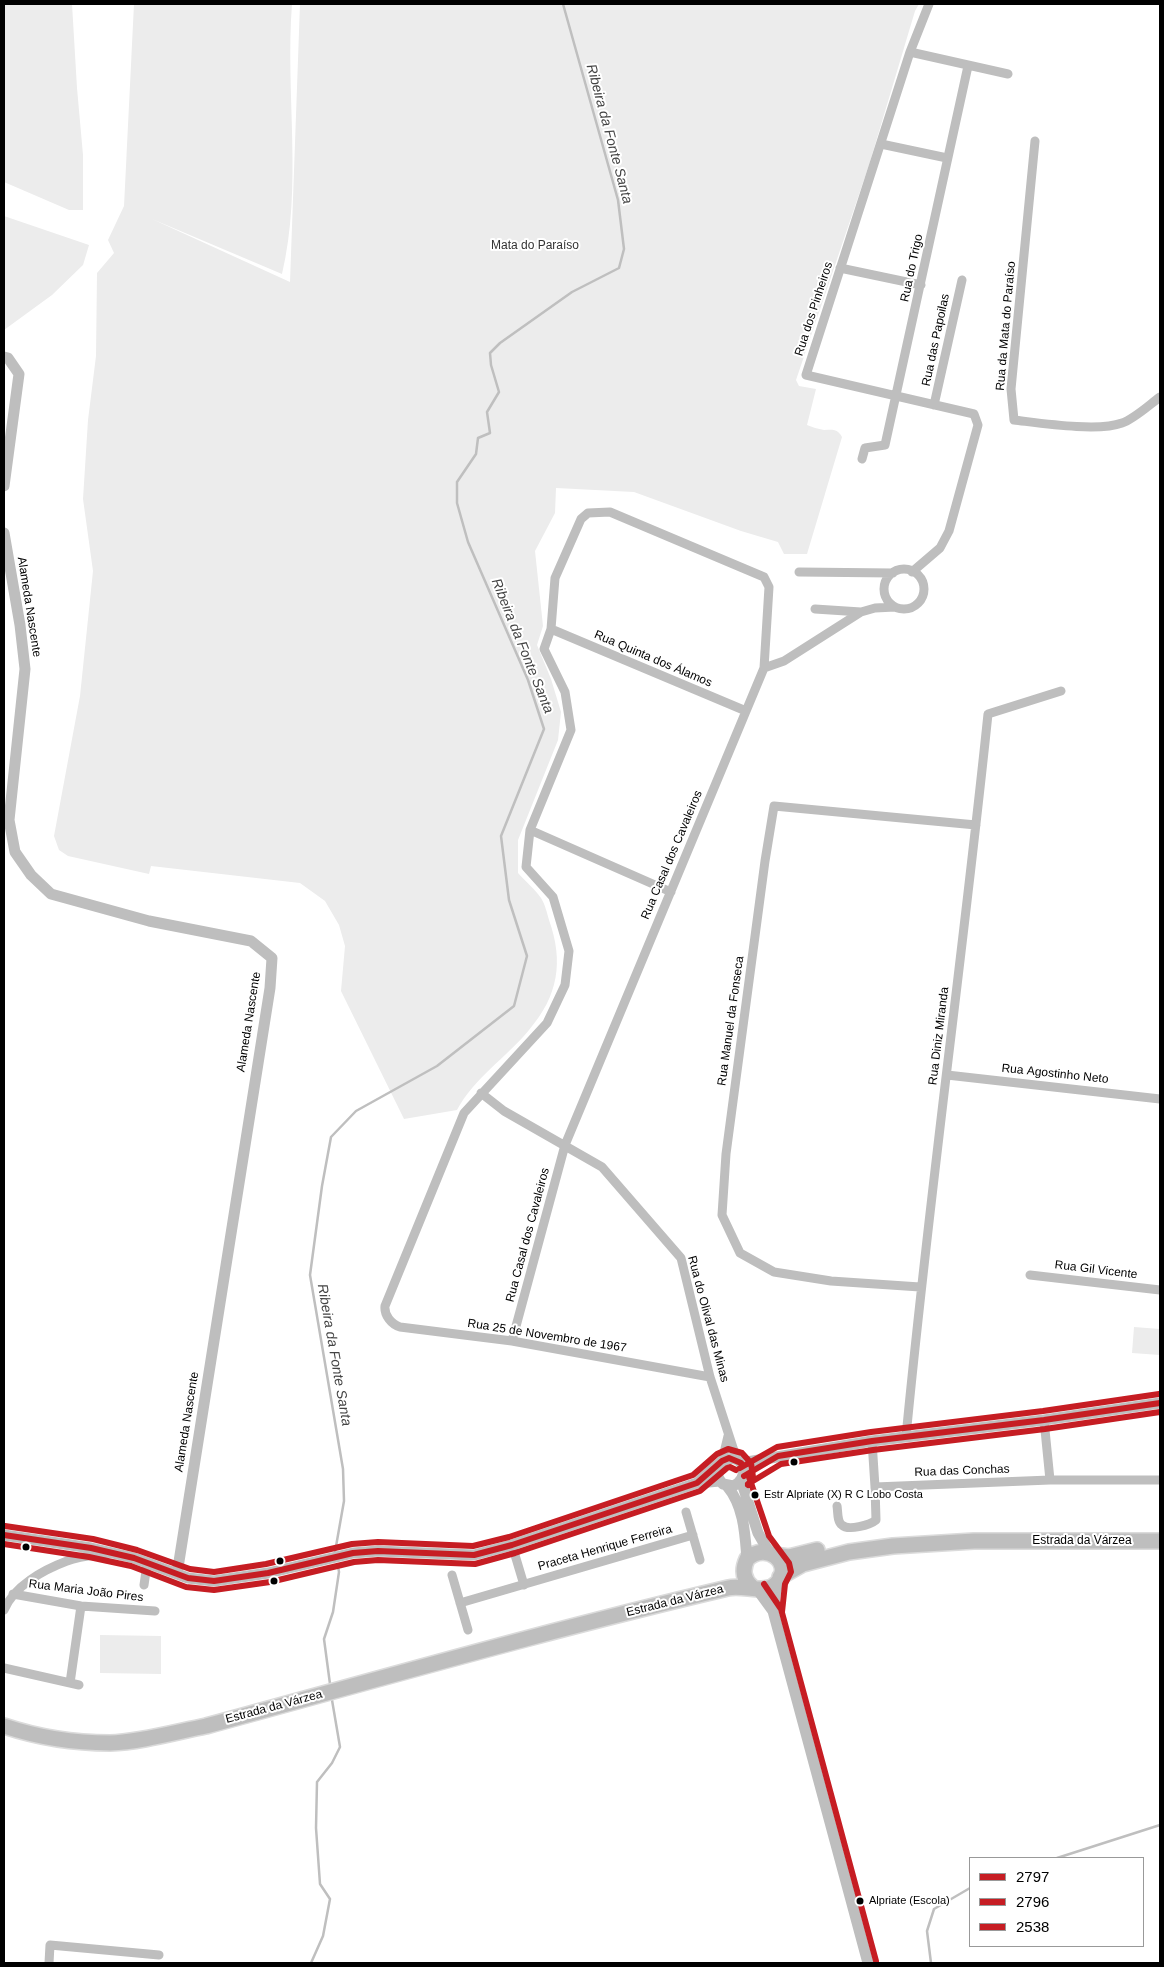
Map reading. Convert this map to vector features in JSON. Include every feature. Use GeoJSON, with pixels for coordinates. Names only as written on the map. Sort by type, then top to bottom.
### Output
{"type":"FeatureCollection","features":[{"type":"Feature","properties":{"kind":"main road","name":"Estrada da Várzea"},"geometry":{"type":"LineString","coordinates":[[541,1635],[730,1576],[758,1552],[789,1557],[843,1544],[877,1539],[935,1538],[974,1541]]}},
{"type":"Feature","properties":{"kind":"main road","name":"Estrada da Várzea"},"geometry":{"type":"LineString","coordinates":[[4,1726],[64,1739],[111,1743],[206,1726],[541,1635],[731,1587],[766,1589],[803,1564],[849,1552],[893,1546],[974,1541],[1160,1541]]}},
{"type":"Feature","properties":{"kind":"main road"},"geometry":{"type":"LineString","coordinates":[[772,1554],[781,1565],[779,1580]]}},
{"type":"Feature","properties":{"kind":"main road"},"geometry":{"type":"LineString","coordinates":[[745,1562],[745,1578],[755,1588]]}},
{"type":"Feature","properties":{"kind":"street","name":"Rua dos Pinheiros"},"geometry":{"type":"LineString","coordinates":[[912,572],[940,548],[949,531],[978,425],[974,414],[806,375],[910,52],[929,4]]}},
{"type":"Feature","properties":{"kind":"street"},"geometry":{"type":"LineString","coordinates":[[910,52],[1008,74]]}},
{"type":"Feature","properties":{"kind":"street","name":"Rua do Trigo"},"geometry":{"type":"LineString","coordinates":[[862,459],[865,448],[885,445],[968,66]]}},
{"type":"Feature","properties":{"kind":"street","name":"Rua da Mata do Paraíso"},"geometry":{"type":"LineString","coordinates":[[1035,141],[1012,389],[1014,420],[1073,426],[1106,426],[1122,423],[1160,397]]}},
{"type":"Feature","properties":{"kind":"street"},"geometry":{"type":"LineString","coordinates":[[881,144],[947,158]]}},
{"type":"Feature","properties":{"kind":"street"},"geometry":{"type":"LineString","coordinates":[[840,268],[921,285]]}},
{"type":"Feature","properties":{"kind":"street","name":"Rua das Papoilas"},"geometry":{"type":"LineString","coordinates":[[934,405],[962,280]]}},
{"type":"Feature","properties":{"kind":"street"},"geometry":{"type":"LineString","coordinates":[[4,357],[8,358],[19,374],[4,486]]}},
{"type":"Feature","properties":{"kind":"street","name":"Rua Casal dos Cavaleiros"},"geometry":{"type":"LineString","coordinates":[[512,1342],[565,1145],[764,668],[769,587],[764,577],[612,512],[585,514],[581,518],[555,578],[551,629]]}},
{"type":"Feature","properties":{"kind":"street","name":"Alameda Nascente"},"geometry":{"type":"LineString","coordinates":[[4,533],[20,625],[25,669],[8,820],[15,852],[31,875],[51,894],[149,921],[251,941],[272,958],[270,988],[177,1574]]}},
{"type":"Feature","properties":{"kind":"street"},"geometry":{"type":"LineString","coordinates":[[764,668],[784,661],[861,612],[875,608],[908,608],[915,606],[923,595],[922,582],[912,572],[906,570],[893,573],[798,572]]}},
{"type":"Feature","properties":{"kind":"street"},"geometry":{"type":"LineString","coordinates":[[893,573],[888,578],[884,588],[887,599],[895,607]]}},
{"type":"Feature","properties":{"kind":"street"},"geometry":{"type":"LineString","coordinates":[[815,609],[861,612]]}},
{"type":"Feature","properties":{"kind":"street"},"geometry":{"type":"LineString","coordinates":[[481,1093],[547,1023],[565,985],[569,951],[553,898],[526,867],[530,830],[571,730],[565,692],[544,650],[551,629]]}},
{"type":"Feature","properties":{"kind":"street","name":"Rua Quinta dos Álamos"},"geometry":{"type":"LineString","coordinates":[[551,629],[746,712]]}},
{"type":"Feature","properties":{"kind":"street","name":"Rua Diniz Miranda"},"geometry":{"type":"LineString","coordinates":[[906,1437],[920,1287],[947,1075],[988,714],[1060,691]]}},
{"type":"Feature","properties":{"kind":"street","name":"Rua Manuel da Fonseca"},"geometry":{"type":"LineString","coordinates":[[920,1287],[831,1280],[774,1272],[740,1252],[722,1215],[726,1154],[774,806],[976,825]]}},
{"type":"Feature","properties":{"kind":"street"},"geometry":{"type":"LineString","coordinates":[[530,830],[671,892]]}},
{"type":"Feature","properties":{"kind":"street","name":"Rua Agostinho Neto"},"geometry":{"type":"LineString","coordinates":[[947,1075],[1160,1099]]}},
{"type":"Feature","properties":{"kind":"street","name":"Rua do Olival das Minas"},"geometry":{"type":"LineString","coordinates":[[481,1093],[504,1111],[602,1167],[681,1258],[710,1377],[728,1435],[739,1462]]}},
{"type":"Feature","properties":{"kind":"street","name":"Rua 25 de Novembro de 1967"},"geometry":{"type":"LineString","coordinates":[[481,1093],[466,1110],[457,1126],[384,1306],[385,1313],[393,1323],[400,1327],[512,1342],[710,1377]]}},
{"type":"Feature","properties":{"kind":"street","name":"Rua Gil Vicente"},"geometry":{"type":"LineString","coordinates":[[1030,1275],[1160,1290]]}},
{"type":"Feature","properties":{"kind":"street"},"geometry":{"type":"LineString","coordinates":[[697,1483],[720,1463],[729,1458],[739,1462],[872,1441],[1044,1420],[1160,1403]]}},
{"type":"Feature","properties":{"kind":"street"},"geometry":{"type":"LineString","coordinates":[[1044,1420],[1050,1480]]}},
{"type":"Feature","properties":{"kind":"street"},"geometry":{"type":"LineString","coordinates":[[728,1435],[717,1470],[724,1484],[733,1492],[741,1512],[745,1533],[745,1562]]}},
{"type":"Feature","properties":{"kind":"street"},"geometry":{"type":"LineString","coordinates":[[837,1506],[840,1523],[843,1526],[872,1524],[876,1520],[872,1441]]}},
{"type":"Feature","properties":{"kind":"street"},"geometry":{"type":"LineString","coordinates":[[4,1535],[134,1558],[177,1574],[214,1581],[268,1573],[353,1553],[378,1551],[474,1555],[512,1545],[697,1483],[733,1486],[778,1456]]}},
{"type":"Feature","properties":{"kind":"street"},"geometry":{"type":"LineString","coordinates":[[739,1462],[744,1471],[743,1478],[758,1533],[772,1554]]}},
{"type":"Feature","properties":{"kind":"street","name":"Rua das Conchas"},"geometry":{"type":"LineString","coordinates":[[875,1487],[1050,1480],[1160,1480]]}},
{"type":"Feature","properties":{"kind":"street","name":"Praceta Henrique Ferreira"},"geometry":{"type":"LineString","coordinates":[[686,1512],[700,1560]]}},
{"type":"Feature","properties":{"kind":"street","name":"Praceta Henrique Ferreira"},"geometry":{"type":"LineString","coordinates":[[460,1603],[693,1535]]}},
{"type":"Feature","properties":{"kind":"street"},"geometry":{"type":"LineString","coordinates":[[512,1545],[524,1585]]}},
{"type":"Feature","properties":{"kind":"street"},"geometry":{"type":"LineString","coordinates":[[4,1610],[13,1594],[40,1573],[68,1560],[111,1553]]}},
{"type":"Feature","properties":{"kind":"street"},"geometry":{"type":"LineString","coordinates":[[144,1585],[147,1564]]}},
{"type":"Feature","properties":{"kind":"street"},"geometry":{"type":"LineString","coordinates":[[452,1575],[468,1630]]}},
{"type":"Feature","properties":{"kind":"street"},"geometry":{"type":"LineString","coordinates":[[773,1611],[779,1580]]}},
{"type":"Feature","properties":{"kind":"street"},"geometry":{"type":"LineString","coordinates":[[755,1588],[773,1611],[868,1963]]}},
{"type":"Feature","properties":{"kind":"street","name":"Rua Maria João Pires"},"geometry":{"type":"LineString","coordinates":[[13,1594],[81,1606],[155,1611]]}},
{"type":"Feature","properties":{"kind":"street"},"geometry":{"type":"LineString","coordinates":[[4,1668],[74,1684],[81,1606]]}},
{"type":"Feature","properties":{"kind":"street"},"geometry":{"type":"LineString","coordinates":[[49,1963],[50,1945],[158,1955]]}},
{"type":"Feature","properties":{"kind":"green space"},"geometry":{"type":"Polygon","coordinates":[[[4,4],[72,4],[83,155],[83,210],[69,210],[4,182],[4,4]]]}},
{"type":"Feature","properties":{"kind":"green space","name":"Mata do Paraíso"},"geometry":{"type":"Polygon","coordinates":[[[134,4],[292,4],[290,71],[293,173],[288,241],[282,274],[152,219],[290,282],[300,4],[919,4],[915,11],[869,165],[796,380],[799,386],[816,389],[807,425],[822,430],[836,431],[842,437],[807,554],[784,554],[778,542],[741,531],[634,492],[556,488],[555,513],[535,551],[543,626],[537,645],[551,679],[561,712],[558,740],[518,840],[518,873],[536,891],[546,909],[554,935],[557,964],[556,978],[552,991],[539,1017],[520,1040],[472,1088],[457,1110],[404,1119],[341,991],[345,946],[339,925],[325,901],[300,883],[151,866],[149,874],[68,856],[59,850],[54,836],[80,696],[93,571],[83,499],[88,420],[96,356],[97,273],[114,253],[108,240],[124,206],[134,4]]]}},
{"type":"Feature","properties":{"kind":"green space"},"geometry":{"type":"Polygon","coordinates":[[[4,216],[89,245],[83,265],[52,295],[4,330],[4,216]]]}},
{"type":"Feature","properties":{"kind":"green space"},"geometry":{"type":"Polygon","coordinates":[[[1134,1327],[1160,1329],[1160,1355],[1132,1353],[1134,1327]]]}},
{"type":"Feature","properties":{"kind":"green space"},"geometry":{"type":"Polygon","coordinates":[[[100,1635],[161,1636],[161,1674],[100,1673],[100,1635]]]}},
{"type":"Feature","properties":{"kind":"waterway","name":"Ribeira da Fonte Santa"},"geometry":{"type":"LineString","coordinates":[[335,1552],[344,1501],[343,1469],[310,1275],[322,1186],[331,1137],[356,1111],[437,1066],[514,1006],[527,956],[509,900],[501,836],[544,729],[528,680],[468,542],[457,503],[457,482],[476,454],[478,438],[490,433],[487,412],[499,392],[491,365],[490,353],[500,343],[572,292],[619,268],[624,249],[618,200],[563,4]]}},
{"type":"Feature","properties":{"kind":"waterway","name":"Ribeira da Fonte Santa"},"geometry":{"type":"LineString","coordinates":[[330,1684],[324,1639],[333,1612],[339,1572],[338,1566]]}},
{"type":"Feature","properties":{"kind":"waterway","name":"Ribeira da Fonte Santa"},"geometry":{"type":"LineString","coordinates":[[311,1963],[323,1936],[330,1899],[320,1884],[316,1828],[317,1782],[332,1763],[340,1747],[332,1700]]}},
{"type":"Feature","properties":{"kind":"waterway"},"geometry":{"type":"LineString","coordinates":[[1060,1857],[1160,1825]]}},
{"type":"Feature","properties":{"kind":"waterway"},"geometry":{"type":"LineString","coordinates":[[931,1963],[927,1931],[934,1909],[969,1889]]}},
{"type":"Feature","properties":{"kind":"transit line","name":"2538"},"geometry":{"type":"LineString","coordinates":[[740,1468],[777,1447],[871,1432],[1043,1411],[1159,1394]]}},
{"type":"Feature","properties":{"kind":"transit line","name":"2797"},"geometry":{"type":"LineString","coordinates":[[744,1476],[778,1456],[872,1441],[1044,1420],[1160,1403]]}},
{"type":"Feature","properties":{"kind":"transit line","name":"2796"},"geometry":{"type":"LineString","coordinates":[[748,1484],[781,1464],[1160,1412]]}},
{"type":"Feature","properties":{"kind":"transit line","name":"2538"},"geometry":{"type":"LineString","coordinates":[[5,1526],[93,1539],[137,1550],[190,1569],[214,1572],[266,1564],[352,1544],[378,1542],[473,1546],[509,1537],[693,1475],[717,1454],[728,1449],[742,1453],[751,1463],[753,1477],[748,1485]]}},
{"type":"Feature","properties":{"kind":"transit line","name":"2797"},"geometry":{"type":"LineString","coordinates":[[4,1535],[91,1548],[134,1558],[188,1578],[214,1581],[268,1573],[353,1553],[378,1551],[474,1555],[512,1545],[697,1483],[722,1461],[729,1458],[741,1463]]}},
{"type":"Feature","properties":{"kind":"transit line","name":"2796"},"geometry":{"type":"LineString","coordinates":[[4,1544],[89,1557],[131,1566],[186,1587],[214,1590],[270,1582],[354,1562],[378,1560],[475,1564],[515,1553],[700,1491],[727,1468],[730,1467],[736,1470]]}},
{"type":"Feature","properties":{"kind":"transit line","name":"2538"},"geometry":{"type":"LineString","coordinates":[[749,1477],[769,1536],[789,1563],[791,1572],[785,1584],[782,1612]]}},
{"type":"Feature","properties":{"kind":"transit line","name":"2538"},"geometry":{"type":"LineString","coordinates":[[764,1584],[781,1609],[876,1961]]}},
{"type":"Feature","properties":{"kind":"place","name":"Estr Alpriate (X) R C Lobo Costa"},"geometry":{"type":"Point","coordinates":[755,1495]}},
{"type":"Feature","properties":{"kind":"place","name":"Alpriate (Escola)"},"geometry":{"type":"Point","coordinates":[860,1901]}}]}
